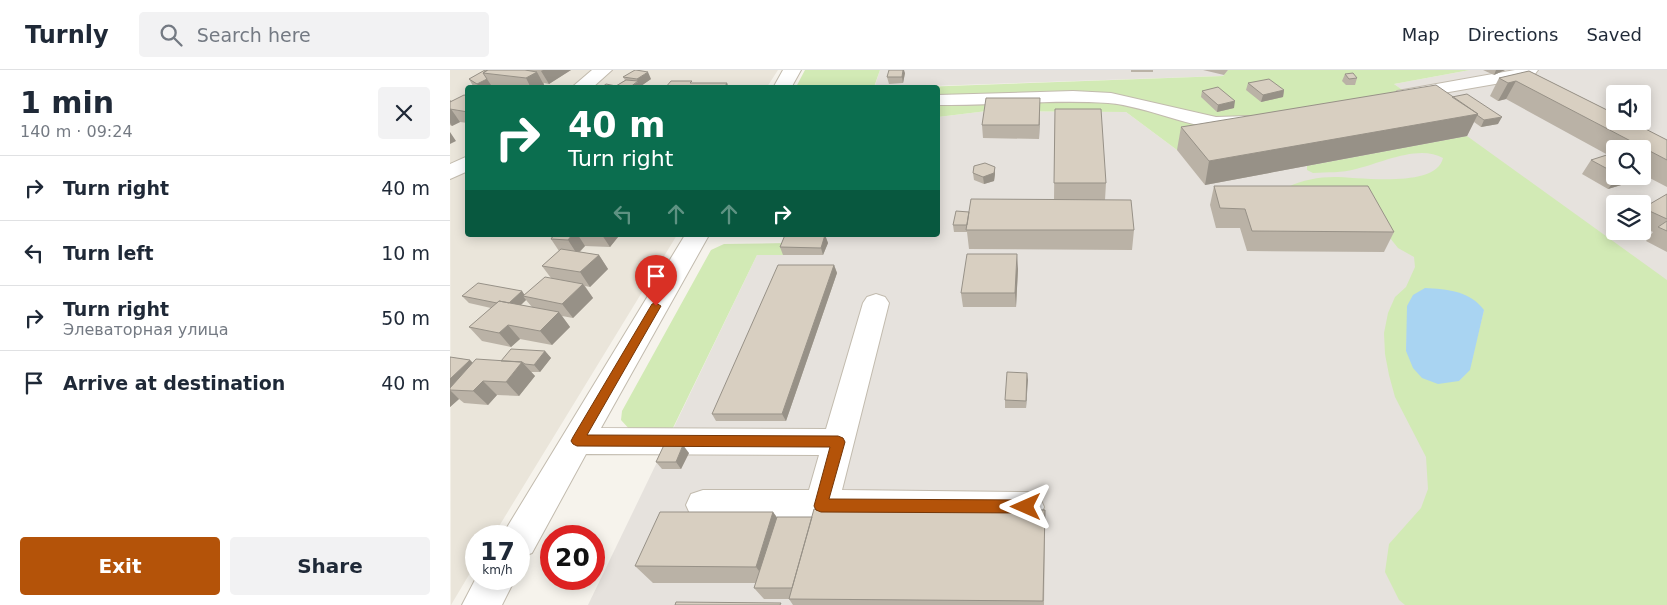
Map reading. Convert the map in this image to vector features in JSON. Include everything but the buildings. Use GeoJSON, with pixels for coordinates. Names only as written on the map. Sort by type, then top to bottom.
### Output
{"type":"FeatureCollection","features":[{"type":"Feature","properties":{"kind":"street"},"geometry":{"type":"LineString","coordinates":[[584,85],[603,70]]}},
{"type":"Feature","properties":{"kind":"street"},"geometry":{"type":"LineString","coordinates":[[784,85],[792,70]]}},
{"type":"Feature","properties":{"kind":"street"},"geometry":{"type":"LineString","coordinates":[[1386,98],[1518,75],[1529,70]]}},
{"type":"Feature","properties":{"kind":"street"},"geometry":{"type":"LineString","coordinates":[[940,100],[1073,96],[1125,100],[1216,123],[1250,122],[1270,119]]}},
{"type":"Feature","properties":{"kind":"street"},"geometry":{"type":"LineString","coordinates":[[450,173],[465,164]]}},
{"type":"Feature","properties":{"kind":"street"},"geometry":{"type":"LineString","coordinates":[[528,525],[697,237]]}},
{"type":"Feature","properties":{"kind":"street"},"geometry":{"type":"LineString","coordinates":[[821,506],[876,303]]}},
{"type":"Feature","properties":{"kind":"street"},"geometry":{"type":"LineString","coordinates":[[577,441],[838,442]]}},
{"type":"Feature","properties":{"kind":"street"},"geometry":{"type":"LineString","coordinates":[[703,505],[1026,507]]}},
{"type":"Feature","properties":{"kind":"street"},"geometry":{"type":"LineString","coordinates":[[481,605],[490,590]]}},
{"type":"Feature","properties":{"kind":"shaded area"},"geometry":{"type":"Polygon","coordinates":[[[450,70],[778,70],[768,85],[465,85],[465,237],[676,237],[500,525],[465,525],[465,581],[451,605],[450,70]]]}},
{"type":"Feature","properties":{"kind":"shaded area"},"geometry":{"type":"Polygon","coordinates":[[[880,70],[1228,70],[1223,76],[940,86],[875,85],[880,70]]]}},
{"type":"Feature","properties":{"kind":"shaded area"},"geometry":{"type":"Polygon","coordinates":[[[1470,70],[1667,70],[1667,280],[1479,605],[588,605],[595,590],[605,590],[605,570],[757,255],[783,255],[790,237],[940,237],[940,117],[987,111],[1126,112],[1177,150],[1426,107],[1394,84],[1470,70]]]}},
{"type":"Feature","properties":{"kind":"green space"},"geometry":{"type":"Polygon","coordinates":[[[805,70],[880,70],[875,85],[797,85],[805,70]]]}},
{"type":"Feature","properties":{"kind":"green space"},"geometry":{"type":"Polygon","coordinates":[[[1228,70],[1470,70],[1394,84],[1404,91],[1250,118],[1224,119],[1128,97],[940,96],[940,86],[1223,76],[1228,70]]]}},
{"type":"Feature","properties":{"kind":"green space"},"geometry":{"type":"Polygon","coordinates":[[[1077,98],[1122,104],[1218,127],[1177,150],[1126,112],[987,111],[940,117],[940,102],[1077,98]]]}},
{"type":"Feature","properties":{"kind":"green space"},"geometry":{"type":"Polygon","coordinates":[[[1467,136],[1606,236],[1606,240],[1611,240],[1667,280],[1667,605],[1405,605],[1399,600],[1385,572],[1389,544],[1421,508],[1428,489],[1426,457],[1395,397],[1385,354],[1384,333],[1388,313],[1395,297],[1406,287],[1415,267],[1414,257],[1398,248],[1390,238],[1288,187],[1305,181],[1334,177],[1412,178],[1437,168],[1443,158],[1423,153],[1400,156],[1351,170],[1313,173],[1307,170],[1307,166],[1467,136]],[[1484,310],[1407,330],[1406,351],[1459,381],[1469,370],[1484,310]]]}},
{"type":"Feature","properties":{"kind":"green space"},"geometry":{"type":"Polygon","coordinates":[[[788,243],[783,255],[757,255],[671,432],[632,432],[621,420],[622,411],[711,250],[724,244],[788,243]]]}},
{"type":"Feature","properties":{"kind":"water"},"geometry":{"type":"Polygon","coordinates":[[[1425,288],[1458,292],[1472,299],[1484,310],[1470,370],[1459,381],[1438,384],[1422,378],[1413,368],[1406,351],[1407,306],[1413,295],[1425,288]]]}},
{"type":"Feature","properties":{"kind":"route"},"geometry":{"type":"LineString","coordinates":[[656,306],[577,441],[838,442],[821,506],[1026,507]]}}]}
